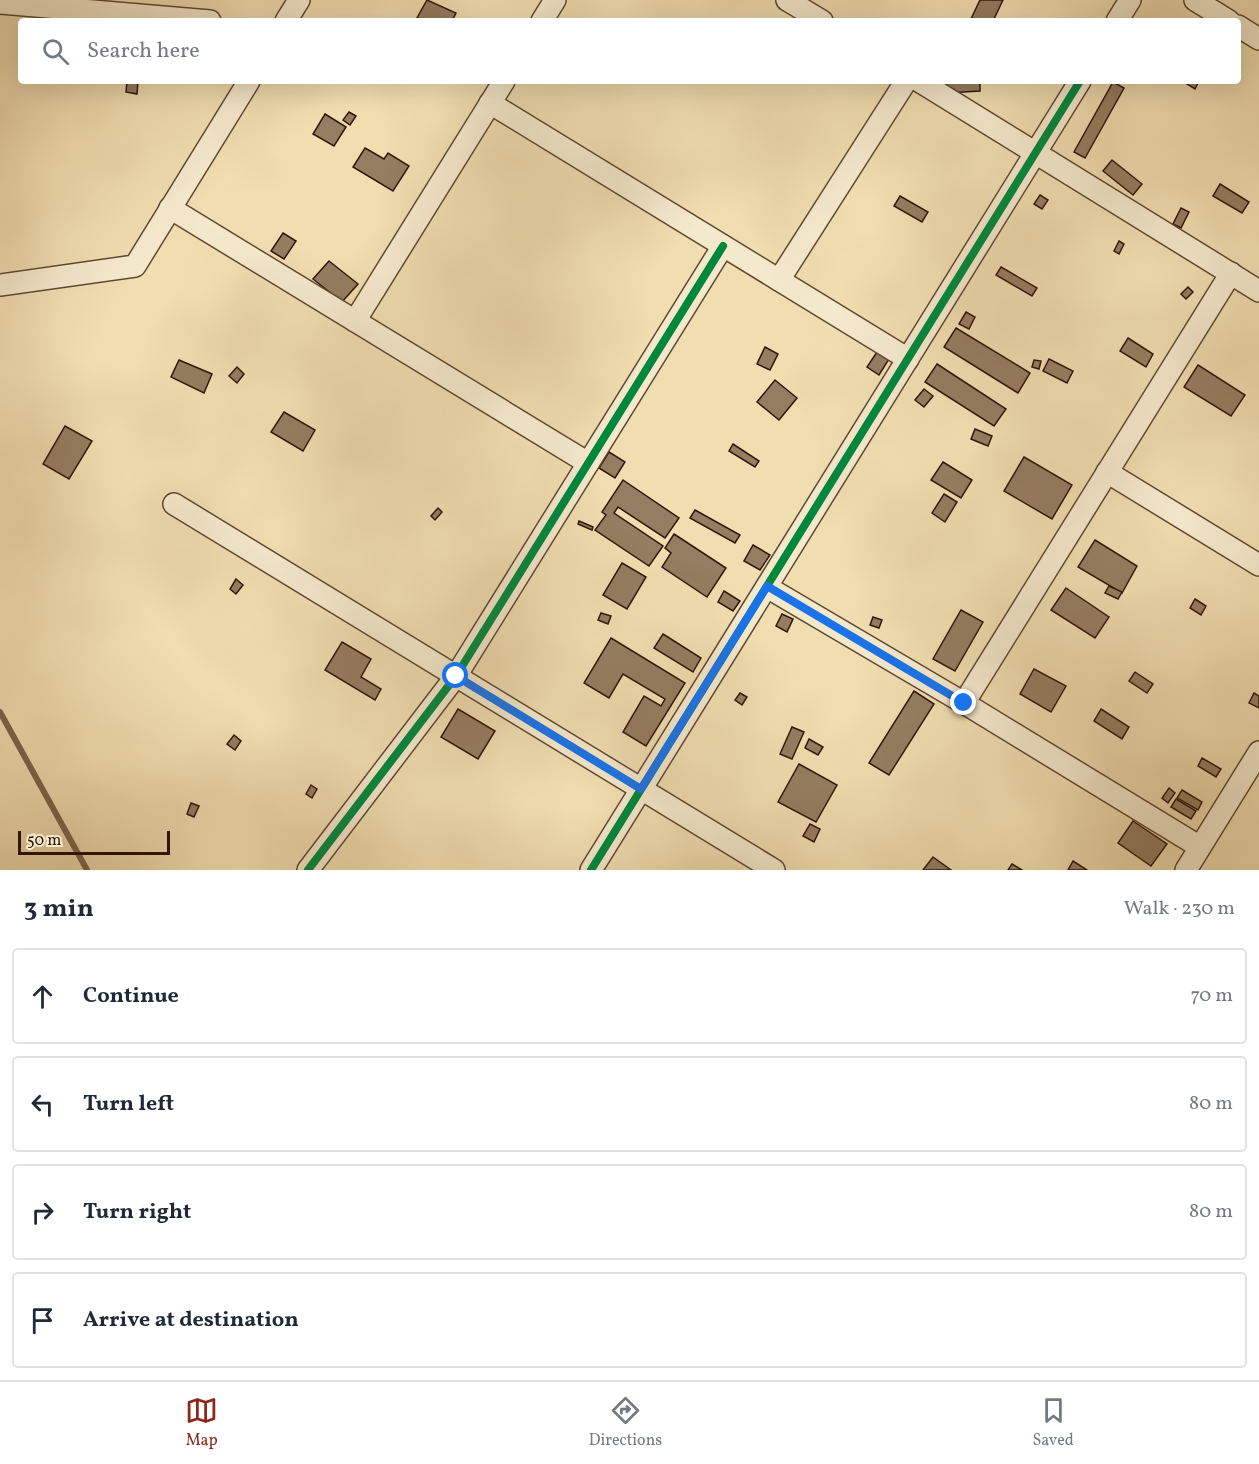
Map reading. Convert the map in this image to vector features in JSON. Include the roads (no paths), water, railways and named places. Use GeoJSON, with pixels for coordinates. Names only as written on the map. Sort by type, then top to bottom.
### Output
{"type":"FeatureCollection","features":[{"type":"Feature","properties":{"kind":"street"},"geometry":{"type":"LineString","coordinates":[[288,18],[299,0]]}},
{"type":"Feature","properties":{"kind":"street"},"geometry":{"type":"LineString","coordinates":[[544,18],[555,0]]}},
{"type":"Feature","properties":{"kind":"street"},"geometry":{"type":"LineString","coordinates":[[788,0],[817,18]]}},
{"type":"Feature","properties":{"kind":"street"},"geometry":{"type":"LineString","coordinates":[[1119,18],[1130,0]]}},
{"type":"Feature","properties":{"kind":"street"},"geometry":{"type":"LineString","coordinates":[[1195,0],[1224,18]]}},
{"type":"Feature","properties":{"kind":"street"},"geometry":{"type":"LineString","coordinates":[[0,3],[163,9],[198,18]]}},
{"type":"Feature","properties":{"kind":"street"},"geometry":{"type":"LineString","coordinates":[[1241,28],[1259,39]]}},
{"type":"Feature","properties":{"kind":"street"},"geometry":{"type":"LineString","coordinates":[[0,285],[135,266],[247,84]]}},
{"type":"Feature","properties":{"kind":"street"},"geometry":{"type":"LineString","coordinates":[[355,321],[502,84]]}},
{"type":"Feature","properties":{"kind":"street"},"geometry":{"type":"LineString","coordinates":[[779,280],[904,84]]}},
{"type":"Feature","properties":{"kind":"street"},"geometry":{"type":"LineString","coordinates":[[924,84],[1259,291]]}},
{"type":"Feature","properties":{"kind":"street"},"geometry":{"type":"LineString","coordinates":[[591,870],[1078,84]]}},
{"type":"Feature","properties":{"kind":"street"},"geometry":{"type":"LineString","coordinates":[[490,103],[908,359]]}},
{"type":"Feature","properties":{"kind":"street"},"geometry":{"type":"LineString","coordinates":[[170,208],[588,463]]}},
{"type":"Feature","properties":{"kind":"street"},"geometry":{"type":"LineString","coordinates":[[308,870],[456,676],[723,246]]}},
{"type":"Feature","properties":{"kind":"street"},"geometry":{"type":"LineString","coordinates":[[964,703],[1231,273]]}},
{"type":"Feature","properties":{"kind":"street"},"geometry":{"type":"LineString","coordinates":[[1107,472],[1259,565]]}},
{"type":"Feature","properties":{"kind":"street"},"geometry":{"type":"LineString","coordinates":[[174,504],[774,870]]}},
{"type":"Feature","properties":{"kind":"street"},"geometry":{"type":"LineString","coordinates":[[767,586],[1200,847]]}},
{"type":"Feature","properties":{"kind":"street"},"geometry":{"type":"LineString","coordinates":[[1186,870],[1259,752]]}},
{"type":"Feature","properties":{"kind":"waterway"},"geometry":{"type":"LineString","coordinates":[[0,712],[87,870]]}}]}
